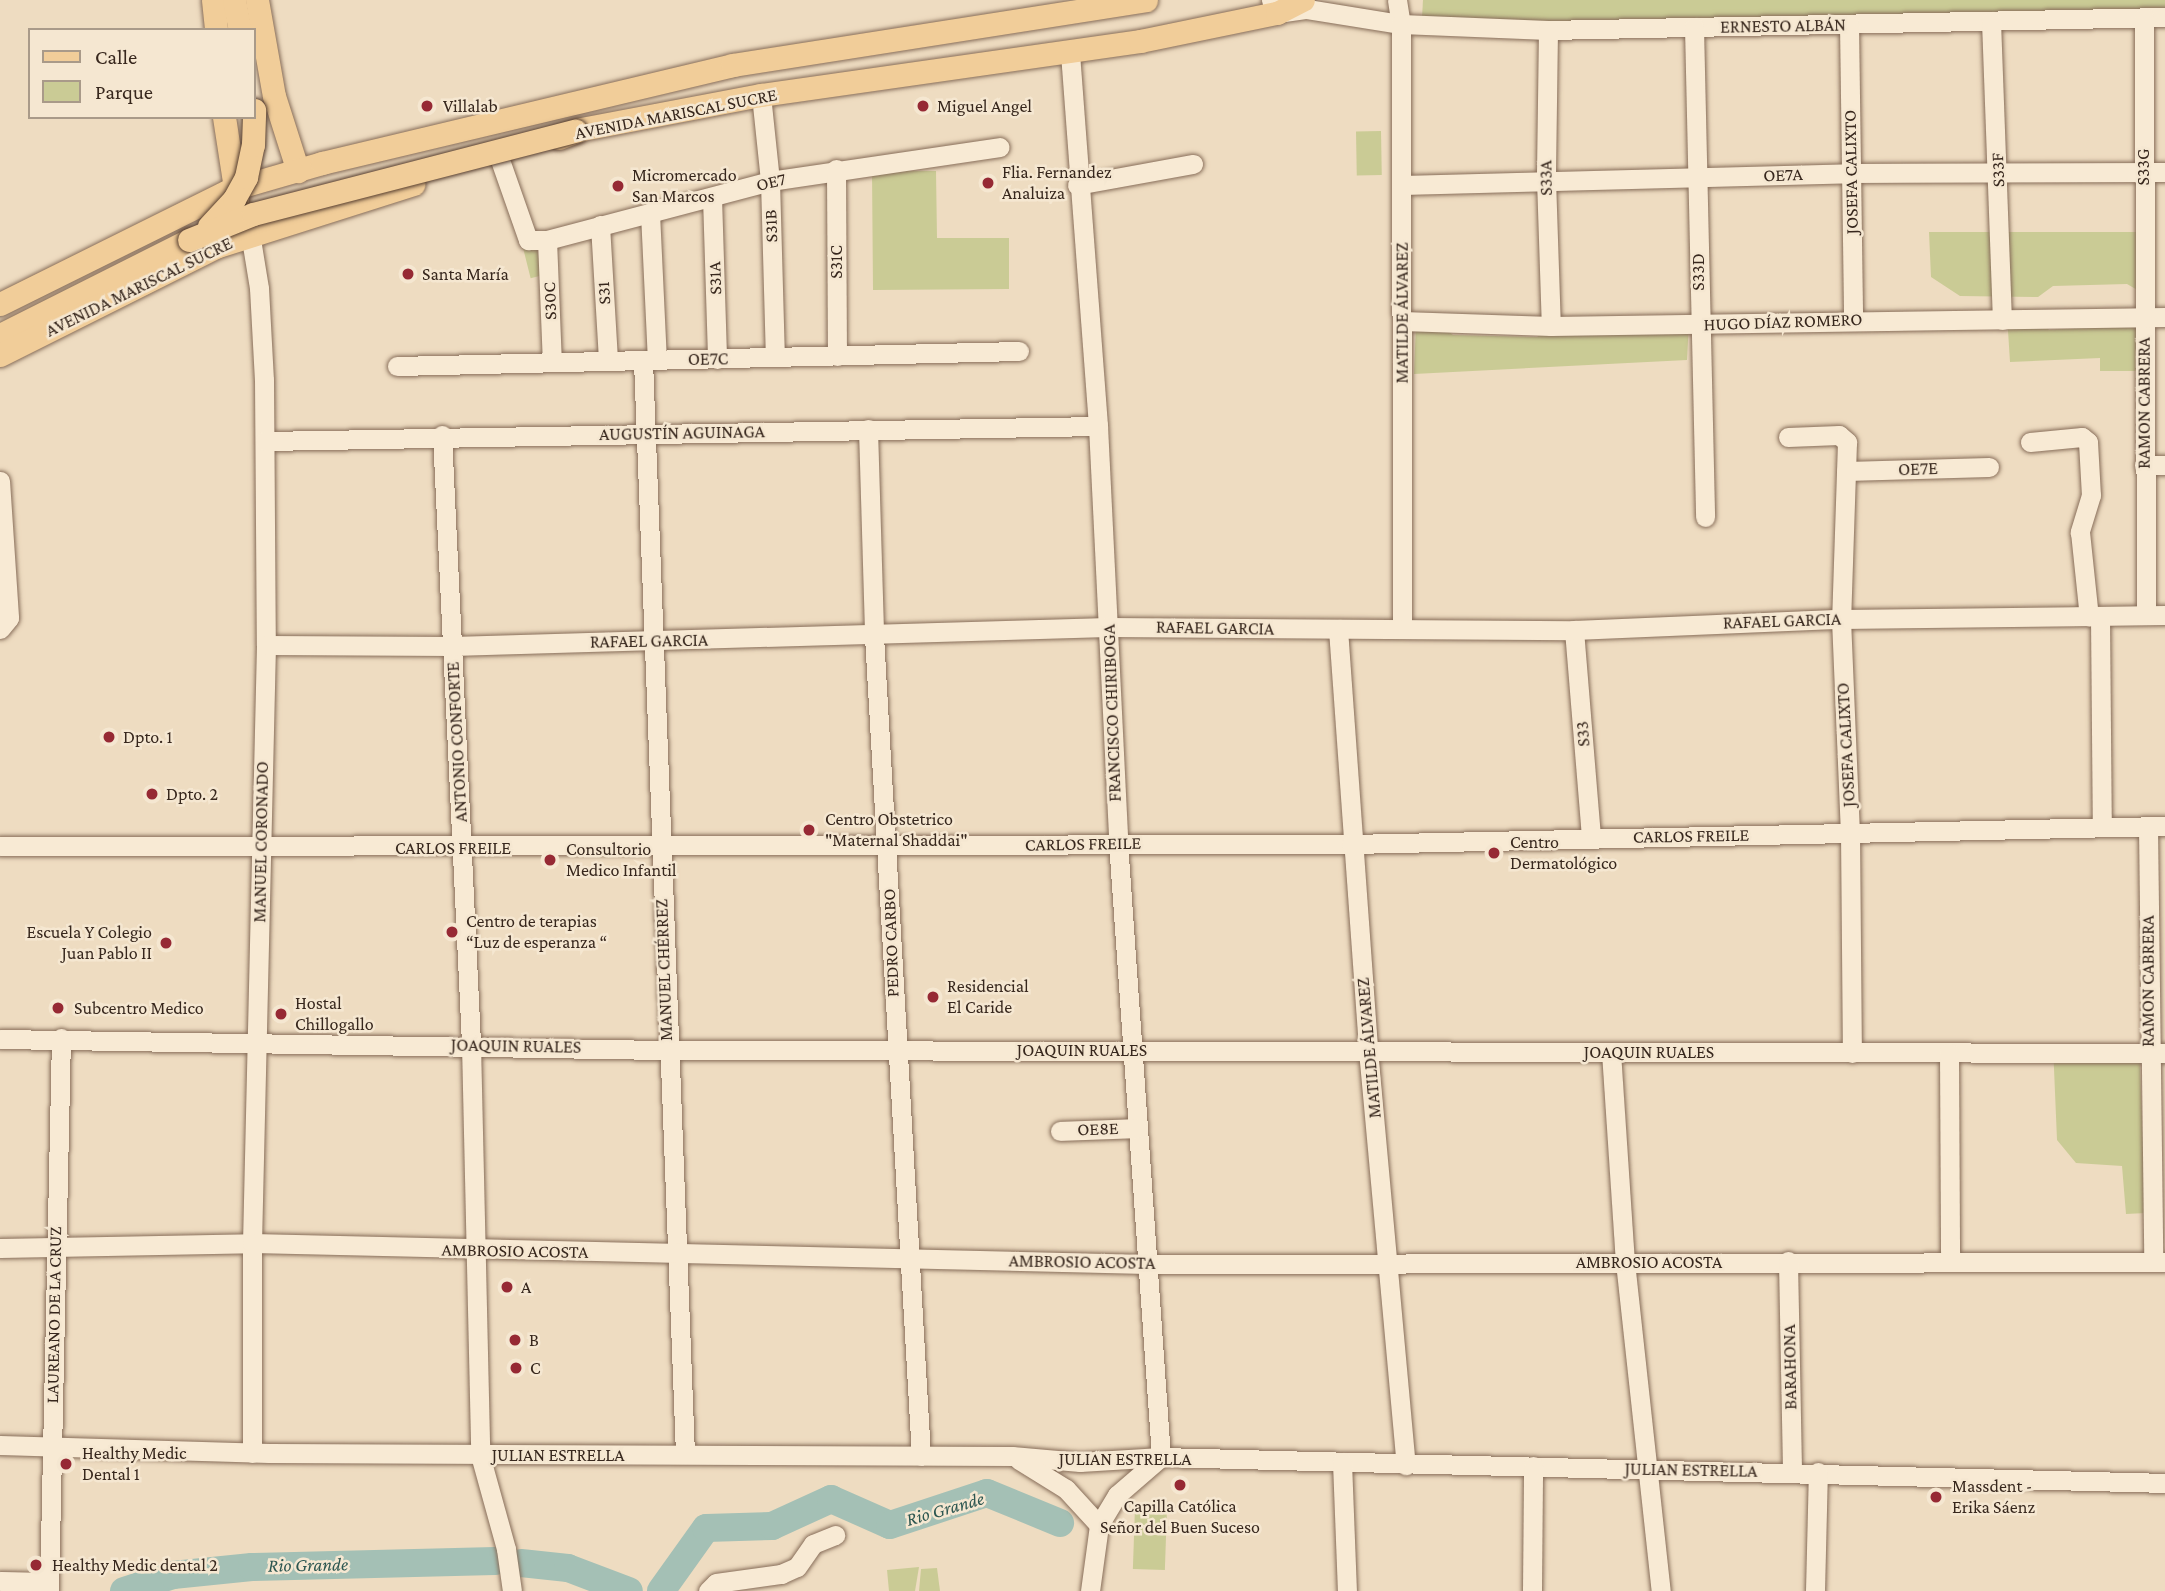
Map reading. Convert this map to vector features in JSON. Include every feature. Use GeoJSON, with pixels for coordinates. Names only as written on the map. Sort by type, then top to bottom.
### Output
{"type":"FeatureCollection","features":[{"type":"Feature","properties":{"kind":"main road"},"geometry":{"type":"LineString","coordinates":[[213,0],[216,28]]}},
{"type":"Feature","properties":{"kind":"main road"},"geometry":{"type":"LineString","coordinates":[[234,0],[240,28]]}},
{"type":"Feature","properties":{"kind":"main road"},"geometry":{"type":"LineString","coordinates":[[257,0],[274,96],[298,170]]}},
{"type":"Feature","properties":{"kind":"main road","name":"AVENIDA MARISCAL SUCRE"},"geometry":{"type":"LineString","coordinates":[[0,304],[232,189],[298,170],[732,65],[1146,0]]}},
{"type":"Feature","properties":{"kind":"main road","name":"AVENIDA MARISCAL SUCRE"},"geometry":{"type":"LineString","coordinates":[[0,355],[250,233],[500,160],[579,130],[761,95],[1070,53],[1303,0]]}},
{"type":"Feature","properties":{"kind":"main road"},"geometry":{"type":"LineString","coordinates":[[224,119],[232,189],[250,233]]}},
{"type":"Feature","properties":{"kind":"main road"},"geometry":{"type":"LineString","coordinates":[[189,240],[224,212],[241,189],[253,145],[254,119]]}},
{"type":"Feature","properties":{"kind":"main road"},"geometry":{"type":"LineString","coordinates":[[0,335],[189,240],[253,214],[579,130]]}},
{"type":"Feature","properties":{"kind":"street","name":"MATILDE ÁLVAREZ"},"geometry":{"type":"LineString","coordinates":[[1397,0],[1401,24],[1402,626]]}},
{"type":"Feature","properties":{"kind":"street","name":"ERNESTO ALBÁN"},"geometry":{"type":"LineString","coordinates":[[1274,6],[1338,11],[1401,24],[1548,30],[2165,17]]}},
{"type":"Feature","properties":{"kind":"street","name":"S33G"},"geometry":{"type":"LineString","coordinates":[[2144,17],[2144,318]]}},
{"type":"Feature","properties":{"kind":"street","name":"S33F"},"geometry":{"type":"LineString","coordinates":[[1991,21],[2002,320]]}},
{"type":"Feature","properties":{"kind":"street","name":"JOSEFA CALIXTO"},"geometry":{"type":"LineString","coordinates":[[1849,24],[1853,320]]}},
{"type":"Feature","properties":{"kind":"street","name":"S33D"},"geometry":{"type":"LineString","coordinates":[[1694,27],[1699,178],[1698,325],[1705,517]]}},
{"type":"Feature","properties":{"kind":"street","name":"S33A"},"geometry":{"type":"LineString","coordinates":[[1548,30],[1546,179],[1551,326]]}},
{"type":"Feature","properties":{"kind":"street","name":"FRANCISCO CHIRIBOGA"},"geometry":{"type":"LineString","coordinates":[[1070,53],[1077,185],[1098,426],[1118,842],[1161,1457]]}},
{"type":"Feature","properties":{"kind":"street","name":"S31B"},"geometry":{"type":"LineString","coordinates":[[761,95],[770,181],[775,357]]}},
{"type":"Feature","properties":{"kind":"street","name":"OE7"},"geometry":{"type":"LineString","coordinates":[[547,240],[770,181],[836,169],[1000,147]]}},
{"type":"Feature","properties":{"kind":"street"},"geometry":{"type":"LineString","coordinates":[[500,160],[528,240],[547,240]]}},
{"type":"Feature","properties":{"kind":"street"},"geometry":{"type":"LineString","coordinates":[[1077,185],[1192,164]]}},
{"type":"Feature","properties":{"kind":"street","name":"S31C"},"geometry":{"type":"LineString","coordinates":[[836,169],[837,356]]}},
{"type":"Feature","properties":{"kind":"street","name":"OE7A"},"geometry":{"type":"LineString","coordinates":[[1402,185],[1546,179],[1851,173],[2165,172]]}},
{"type":"Feature","properties":{"kind":"street","name":"S31A"},"geometry":{"type":"LineString","coordinates":[[712,197],[718,359]]}},
{"type":"Feature","properties":{"kind":"street","name":"MANUEL CHÉRREZ"},"geometry":{"type":"LineString","coordinates":[[650,212],[650,360],[646,435],[666,1050],[685,1454]]}},
{"type":"Feature","properties":{"kind":"street","name":"S31"},"geometry":{"type":"LineString","coordinates":[[600,225],[608,361]]}},
{"type":"Feature","properties":{"kind":"street","name":"MANUEL CORONADO"},"geometry":{"type":"LineString","coordinates":[[250,233],[260,302],[265,441],[266,645],[255,1042],[253,1453]]}},
{"type":"Feature","properties":{"kind":"street","name":"S30C"},"geometry":{"type":"LineString","coordinates":[[547,240],[552,362]]}},
{"type":"Feature","properties":{"kind":"street","name":"HUGO DÍAZ ROMERO"},"geometry":{"type":"LineString","coordinates":[[1402,321],[1551,326],[2165,317]]}},
{"type":"Feature","properties":{"kind":"street","name":"RAMON CABRERA"},"geometry":{"type":"LineString","coordinates":[[2144,318],[2144,465],[2155,615]]}},
{"type":"Feature","properties":{"kind":"street","name":"OE7C"},"geometry":{"type":"LineString","coordinates":[[397,366],[1019,351]]}},
{"type":"Feature","properties":{"kind":"street","name":"AUGUSTÍN AGUINAGA"},"geometry":{"type":"LineString","coordinates":[[265,441],[442,435],[646,435],[1098,426]]}},
{"type":"Feature","properties":{"kind":"street","name":"PEDRO CARBO"},"geometry":{"type":"LineString","coordinates":[[868,429],[874,636],[888,848],[895,1049],[921,1456]]}},
{"type":"Feature","properties":{"kind":"street","name":"ANTONIO CONFORTE"},"geometry":{"type":"LineString","coordinates":[[442,435],[463,848],[479,1251],[480,1455],[508,1559],[512,1591]]}},
{"type":"Feature","properties":{"kind":"street","name":"JOSEFA CALIXTO"},"geometry":{"type":"LineString","coordinates":[[1788,437],[1844,437],[1846,471],[1841,619],[1850,832],[1852,1053]]}},
{"type":"Feature","properties":{"kind":"street"},"geometry":{"type":"LineString","coordinates":[[2030,442],[2082,437],[2088,442],[2091,495],[2080,532],[2094,618],[2102,827]]}},
{"type":"Feature","properties":{"kind":"street"},"geometry":{"type":"LineString","coordinates":[[2144,465],[2165,465]]}},
{"type":"Feature","properties":{"kind":"street","name":"OE7E"},"geometry":{"type":"LineString","coordinates":[[1846,471],[1989,467]]}},
{"type":"Feature","properties":{"kind":"street"},"geometry":{"type":"LineString","coordinates":[[0,481],[9,618],[0,629]]}},
{"type":"Feature","properties":{"kind":"street","name":"RAFAEL GARCIA"},"geometry":{"type":"LineString","coordinates":[[266,645],[452,646],[874,636],[1108,627],[1338,629],[1402,626],[1574,629],[1841,619],[2094,618],[2155,615]]}},
{"type":"Feature","properties":{"kind":"street","name":"MATILDE ÁLVAREZ"},"geometry":{"type":"LineString","coordinates":[[1338,629],[1351,844],[1406,1465]]}},
{"type":"Feature","properties":{"kind":"street","name":"S33"},"geometry":{"type":"LineString","coordinates":[[1574,629],[1591,838]]}},
{"type":"Feature","properties":{"kind":"street","name":"RAMON CABRERA"},"geometry":{"type":"LineString","coordinates":[[2156,826],[2159,1261]]}},
{"type":"Feature","properties":{"kind":"street","name":"CARLOS FREILE"},"geometry":{"type":"LineString","coordinates":[[0,846],[888,848],[1118,842],[1351,844],[2156,826]]}},
{"type":"Feature","properties":{"kind":"street","name":"JOAQUIN RUALES"},"geometry":{"type":"LineString","coordinates":[[0,1038],[471,1044],[666,1050],[2157,1053]]}},
{"type":"Feature","properties":{"kind":"street","name":"LAUREANO DE LA CRUZ"},"geometry":{"type":"LineString","coordinates":[[49,1586],[61,1038]]}},
{"type":"Feature","properties":{"kind":"street"},"geometry":{"type":"LineString","coordinates":[[1611,1052],[1625,1262],[1661,1591]]}},
{"type":"Feature","properties":{"kind":"street"},"geometry":{"type":"LineString","coordinates":[[1950,1053],[1950,1262]]}},
{"type":"Feature","properties":{"kind":"street","name":"OE8E"},"geometry":{"type":"LineString","coordinates":[[1060,1130],[1137,1128]]}},
{"type":"Feature","properties":{"kind":"street","name":"AMBROSIO ACOSTA"},"geometry":{"type":"LineString","coordinates":[[0,1248],[252,1243],[479,1251],[1147,1264],[2159,1261]]}},
{"type":"Feature","properties":{"kind":"street","name":"BARAHONA"},"geometry":{"type":"LineString","coordinates":[[1788,1261],[1792,1472]]}},
{"type":"Feature","properties":{"kind":"street","name":"JULIAN ESTRELLA"},"geometry":{"type":"LineString","coordinates":[[0,1445],[253,1453],[1012,1456],[1080,1462],[1161,1457],[2165,1483]]}},
{"type":"Feature","properties":{"kind":"street"},"geometry":{"type":"LineString","coordinates":[[1012,1456],[1066,1489],[1099,1525]]}},
{"type":"Feature","properties":{"kind":"street"},"geometry":{"type":"LineString","coordinates":[[1090,1591],[1099,1525],[1117,1495],[1161,1457]]}},
{"type":"Feature","properties":{"kind":"street"},"geometry":{"type":"LineString","coordinates":[[1342,1462],[1347,1591]]}},
{"type":"Feature","properties":{"kind":"street"},"geometry":{"type":"LineString","coordinates":[[1532,1591],[1533,1466]]}},
{"type":"Feature","properties":{"kind":"street"},"geometry":{"type":"LineString","coordinates":[[1815,1591],[1818,1472]]}},
{"type":"Feature","properties":{"kind":"street"},"geometry":{"type":"LineString","coordinates":[[708,1591],[716,1583],[797,1567],[813,1544],[835,1535]]}},
{"type":"Feature","properties":{"kind":"street"},"geometry":{"type":"LineString","coordinates":[[0,1581],[49,1586]]}},
{"type":"Feature","properties":{"kind":"green space"},"geometry":{"type":"Polygon","coordinates":[[[1423,0],[2165,0],[2165,14],[1421,35],[1423,0]]]}},
{"type":"Feature","properties":{"kind":"green space"},"geometry":{"type":"Polygon","coordinates":[[[1356,131],[1381,131],[1382,175],[1357,175],[1356,131]]]}},
{"type":"Feature","properties":{"kind":"green space"},"geometry":{"type":"Polygon","coordinates":[[[872,171],[936,171],[937,238],[1009,238],[1009,289],[873,290],[872,171]]]}},
{"type":"Feature","properties":{"kind":"green space"},"geometry":{"type":"Polygon","coordinates":[[[1929,232],[2140,232],[2141,292],[2127,284],[2053,286],[2038,297],[1960,296],[1931,277],[1929,232]]]}},
{"type":"Feature","properties":{"kind":"green space"},"geometry":{"type":"Polygon","coordinates":[[[535,242],[543,275],[531,278],[522,245],[535,242]]]}},
{"type":"Feature","properties":{"kind":"green space"},"geometry":{"type":"Polygon","coordinates":[[[2142,314],[2143,371],[2100,371],[2100,358],[2010,362],[2007,315],[2038,316],[2049,330],[2128,324],[2142,314]]]}},
{"type":"Feature","properties":{"kind":"green space"},"geometry":{"type":"Polygon","coordinates":[[[1559,318],[1689,321],[1687,360],[1414,374],[1416,324],[1439,324],[1453,335],[1537,337],[1559,318]]]}},
{"type":"Feature","properties":{"kind":"green space"},"geometry":{"type":"Polygon","coordinates":[[[2053,1045],[2139,1045],[2146,1213],[2126,1214],[2122,1166],[2076,1163],[2057,1140],[2053,1045]]]}},
{"type":"Feature","properties":{"kind":"green space"},"geometry":{"type":"Polygon","coordinates":[[[1135,1508],[1167,1509],[1165,1570],[1133,1569],[1135,1508]]]}},
{"type":"Feature","properties":{"kind":"green space"},"geometry":{"type":"Polygon","coordinates":[[[919,1567],[915,1591],[889,1591],[887,1570],[919,1567]]]}},
{"type":"Feature","properties":{"kind":"green space"},"geometry":{"type":"Polygon","coordinates":[[[937,1568],[940,1591],[919,1591],[921,1569],[937,1568]]]}},
{"type":"Feature","properties":{"kind":"waterway","name":"Rio Grande"},"geometry":{"type":"LineString","coordinates":[[661,1591],[706,1528],[772,1526],[831,1499],[890,1525],[987,1493],[1060,1523]]}},
{"type":"Feature","properties":{"kind":"waterway","name":"Rio Grande"},"geometry":{"type":"LineString","coordinates":[[124,1591],[173,1575],[252,1567],[495,1561]]}},
{"type":"Feature","properties":{"kind":"waterway","name":"Rio Grande"},"geometry":{"type":"LineString","coordinates":[[521,1563],[568,1568],[629,1591]]}},
{"type":"Feature","properties":{"kind":"place","name":"Villalab"},"geometry":{"type":"Point","coordinates":[427,106]}},
{"type":"Feature","properties":{"kind":"place","name":"Miguel Angel"},"geometry":{"type":"Point","coordinates":[923,106]}},
{"type":"Feature","properties":{"kind":"place","name":"Flia. Fernandez Analuiza"},"geometry":{"type":"Point","coordinates":[988,183]}},
{"type":"Feature","properties":{"kind":"place","name":"Micromercado San Marcos"},"geometry":{"type":"Point","coordinates":[618,186]}},
{"type":"Feature","properties":{"kind":"place","name":"Santa María"},"geometry":{"type":"Point","coordinates":[408,274]}},
{"type":"Feature","properties":{"kind":"place","name":"Dpto. 1"},"geometry":{"type":"Point","coordinates":[109,737]}},
{"type":"Feature","properties":{"kind":"place","name":"Dpto. 2"},"geometry":{"type":"Point","coordinates":[152,794]}},
{"type":"Feature","properties":{"kind":"place","name":"Centro Obstetrico \"Maternal Shaddai\""},"geometry":{"type":"Point","coordinates":[809,830]}},
{"type":"Feature","properties":{"kind":"place","name":"Centro Dermatológico"},"geometry":{"type":"Point","coordinates":[1494,853]}},
{"type":"Feature","properties":{"kind":"place","name":"Consultorio Medico Infantil"},"geometry":{"type":"Point","coordinates":[550,860]}},
{"type":"Feature","properties":{"kind":"place","name":"Centro de terapias “Luz de esperanza “"},"geometry":{"type":"Point","coordinates":[452,932]}},
{"type":"Feature","properties":{"kind":"place","name":"Escuela Y Colegio Juan Pablo II"},"geometry":{"type":"Point","coordinates":[166,943]}},
{"type":"Feature","properties":{"kind":"place","name":"Residencial El Caride"},"geometry":{"type":"Point","coordinates":[933,997]}},
{"type":"Feature","properties":{"kind":"place","name":"Subcentro Medico"},"geometry":{"type":"Point","coordinates":[58,1008]}},
{"type":"Feature","properties":{"kind":"place","name":"Hostal Chillogallo"},"geometry":{"type":"Point","coordinates":[281,1014]}},
{"type":"Feature","properties":{"kind":"place","name":"A"},"geometry":{"type":"Point","coordinates":[507,1287]}},
{"type":"Feature","properties":{"kind":"place","name":"B"},"geometry":{"type":"Point","coordinates":[515,1340]}},
{"type":"Feature","properties":{"kind":"place","name":"C"},"geometry":{"type":"Point","coordinates":[516,1368]}},
{"type":"Feature","properties":{"kind":"place","name":"Healthy Medic Dental 1"},"geometry":{"type":"Point","coordinates":[66,1464]}},
{"type":"Feature","properties":{"kind":"place","name":"Capilla Católica Señor del Buen Suceso"},"geometry":{"type":"Point","coordinates":[1180,1485]}},
{"type":"Feature","properties":{"kind":"place","name":"Massdent - Erika Sáenz"},"geometry":{"type":"Point","coordinates":[1936,1497]}},
{"type":"Feature","properties":{"kind":"place","name":"Healthy Medic dental 2"},"geometry":{"type":"Point","coordinates":[36,1565]}}]}
